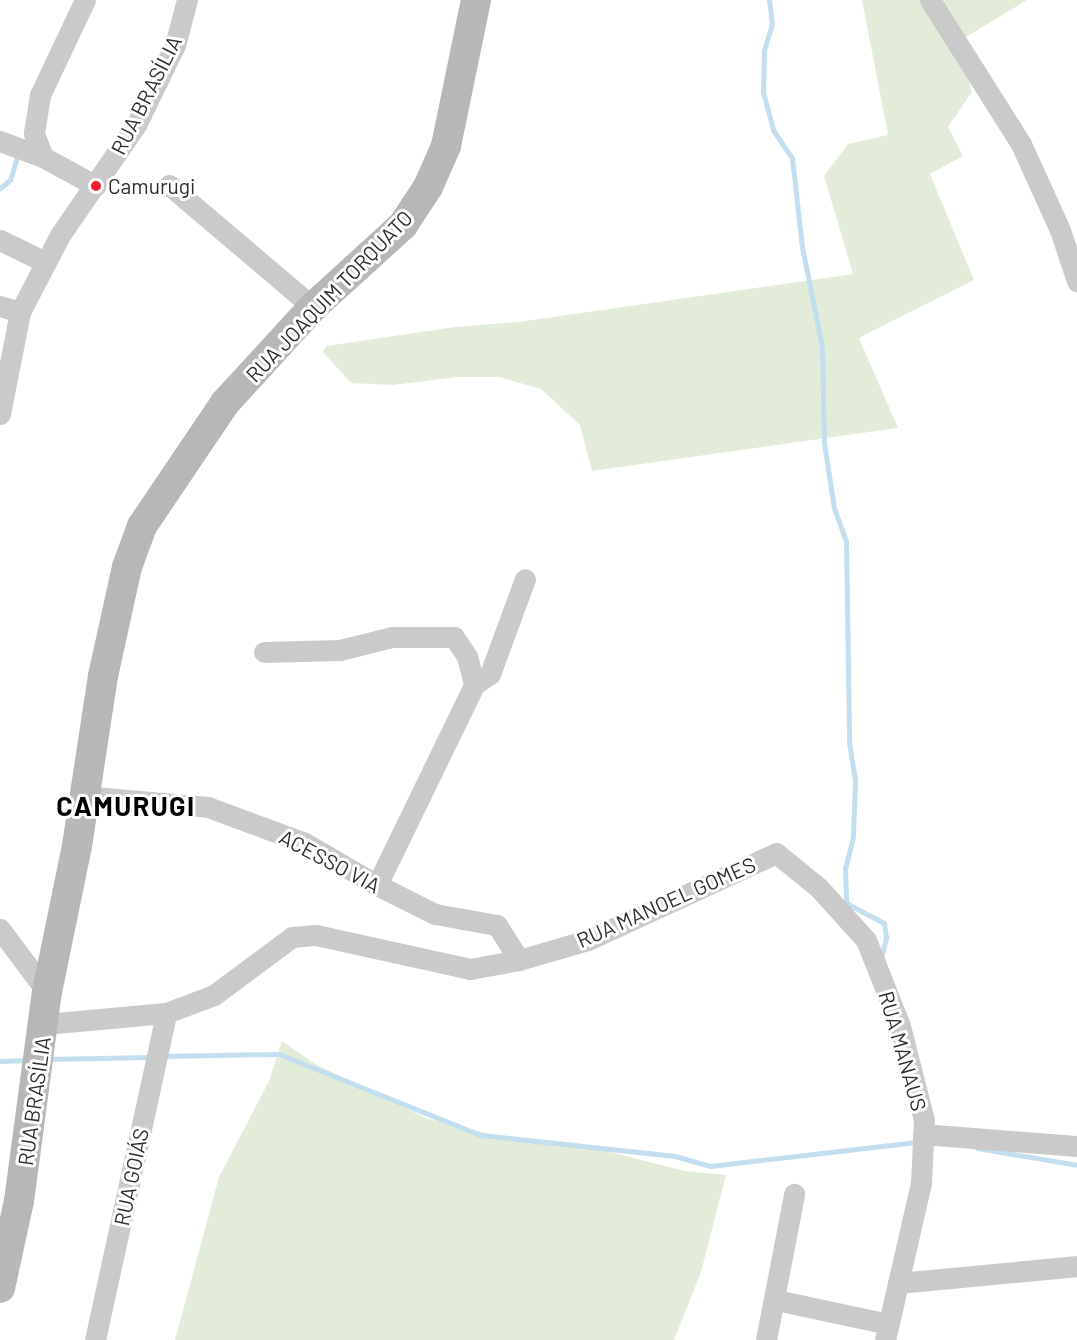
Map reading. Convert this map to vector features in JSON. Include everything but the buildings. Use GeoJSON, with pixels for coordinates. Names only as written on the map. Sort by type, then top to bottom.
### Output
{"type":"FeatureCollection","features":[{"type":"Feature","properties":{"kind":"street"},"geometry":{"type":"LineString","coordinates":[[43,157],[34,132],[39,94],[85,0]]}},
{"type":"Feature","properties":{"kind":"street","name":"RUA BRASÍLIA"},"geometry":{"type":"LineString","coordinates":[[0,414],[10,309],[96,186],[151,95],[175,45],[187,0]]}},
{"type":"Feature","properties":{"kind":"street","name":"RUA JOAQUIM TORQUATO"},"geometry":{"type":"LineString","coordinates":[[47,992],[103,676],[127,567],[142,526],[225,403],[313,307],[403,225],[428,187],[446,146],[476,0]]}},
{"type":"Feature","properties":{"kind":"street"},"geometry":{"type":"LineString","coordinates":[[930,0],[1021,144],[1060,230],[1077,281]]}},
{"type":"Feature","properties":{"kind":"street"},"geometry":{"type":"LineString","coordinates":[[0,141],[43,157],[96,186]]}},
{"type":"Feature","properties":{"kind":"street"},"geometry":{"type":"LineString","coordinates":[[169,184],[313,307]]}},
{"type":"Feature","properties":{"kind":"street"},"geometry":{"type":"LineString","coordinates":[[0,240],[45,262]]}},
{"type":"Feature","properties":{"kind":"street"},"geometry":{"type":"LineString","coordinates":[[376,885],[474,685],[490,674],[525,579]]}},
{"type":"Feature","properties":{"kind":"street"},"geometry":{"type":"LineString","coordinates":[[264,652],[340,650],[392,637],[454,637],[467,656],[474,685]]}},
{"type":"Feature","properties":{"kind":"street","name":"ACESSO VIA"},"geometry":{"type":"LineString","coordinates":[[83,796],[208,807],[305,843],[376,885],[435,914],[497,925],[519,960]]}},
{"type":"Feature","properties":{"kind":"street","name":"RUA MANOEL GOMES"},"geometry":{"type":"LineString","coordinates":[[45,1024],[166,1013],[214,995],[291,937],[316,934],[470,969],[519,960],[588,940],[776,853]]}},
{"type":"Feature","properties":{"kind":"street","name":"RUA MANAUS"},"geometry":{"type":"LineString","coordinates":[[776,853],[819,888],[867,940],[900,1026],[924,1120],[921,1183],[886,1332],[776,1300]]}},
{"type":"Feature","properties":{"kind":"street"},"geometry":{"type":"LineString","coordinates":[[0,929],[47,992]]}},
{"type":"Feature","properties":{"kind":"street","name":"RUA BRASÍLIA"},"geometry":{"type":"LineString","coordinates":[[0,1288],[19,1201],[45,1024],[47,992]]}},
{"type":"Feature","properties":{"kind":"street","name":"RUA GOIÁS"},"geometry":{"type":"LineString","coordinates":[[95,1340],[166,1013]]}},
{"type":"Feature","properties":{"kind":"street"},"geometry":{"type":"LineString","coordinates":[[923,1134],[1077,1146]]}},
{"type":"Feature","properties":{"kind":"street"},"geometry":{"type":"LineString","coordinates":[[766,1340],[776,1300],[794,1194]]}},
{"type":"Feature","properties":{"kind":"street"},"geometry":{"type":"LineString","coordinates":[[898,1283],[1077,1266]]}},
{"type":"Feature","properties":{"kind":"green space"},"geometry":{"type":"Polygon","coordinates":[[[862,0],[1027,0],[961,40],[972,92],[948,127],[963,156],[930,174],[974,280],[859,338],[898,428],[592,471],[580,425],[541,389],[499,377],[457,377],[393,385],[351,383],[323,352],[326,346],[455,327],[518,322],[853,274],[824,176],[848,144],[888,135],[862,0]]]}},
{"type":"Feature","properties":{"kind":"green space"},"geometry":{"type":"Polygon","coordinates":[[[282,1041],[315,1064],[426,1118],[490,1134],[594,1148],[685,1171],[726,1175],[701,1272],[674,1340],[175,1340],[219,1177],[269,1081],[282,1041]]]}},
{"type":"Feature","properties":{"kind":"waterway"},"geometry":{"type":"LineString","coordinates":[[769,0],[772,24],[764,50],[763,92],[773,130],[792,158],[802,247],[822,347],[824,443],[834,508],[846,541],[849,742],[855,779],[853,837],[845,868],[846,903],[884,923],[886,938],[881,958]]}},
{"type":"Feature","properties":{"kind":"waterway"},"geometry":{"type":"LineString","coordinates":[[0,188],[10,180],[18,153]]}},
{"type":"Feature","properties":{"kind":"waterway"},"geometry":{"type":"LineString","coordinates":[[161,1056],[279,1054],[481,1135],[675,1156],[710,1166],[917,1142]]}},
{"type":"Feature","properties":{"kind":"waterway"},"geometry":{"type":"LineString","coordinates":[[47,1059],[151,1057]]}},
{"type":"Feature","properties":{"kind":"waterway"},"geometry":{"type":"LineString","coordinates":[[0,1061],[28,1060]]}},
{"type":"Feature","properties":{"kind":"waterway"},"geometry":{"type":"LineString","coordinates":[[977,1148],[1077,1165]]}},
{"type":"Feature","properties":{"kind":"place","name":"Camurugi"},"geometry":{"type":"Point","coordinates":[96,186]}},
{"type":"Feature","properties":{"kind":"district","name":"CAMURUGI"},"geometry":{"type":"Point","coordinates":[126,806]}}]}
